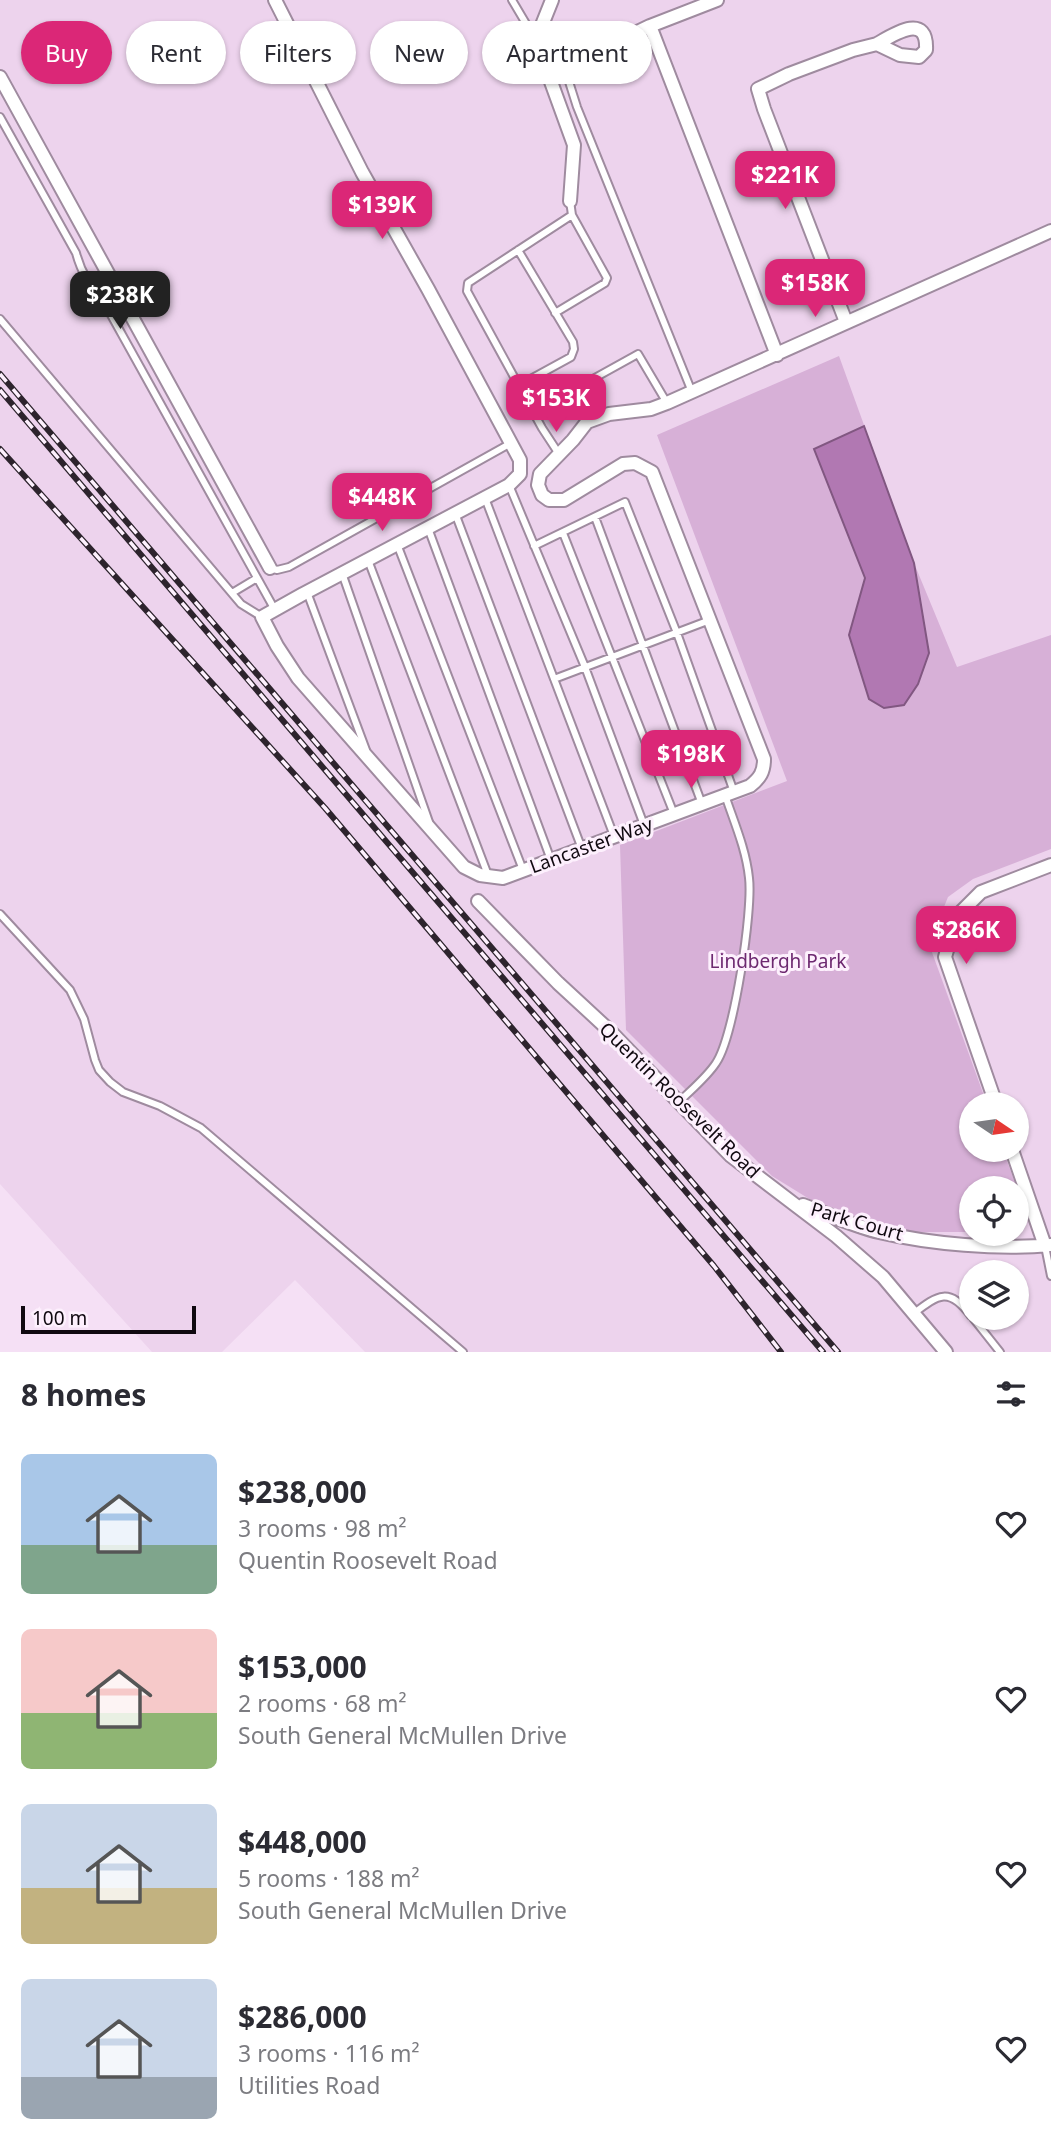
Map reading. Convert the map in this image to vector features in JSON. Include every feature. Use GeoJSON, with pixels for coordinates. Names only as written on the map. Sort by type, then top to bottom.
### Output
{"type":"FeatureCollection","features":[{"type":"Feature","properties":{"kind":"street"},"geometry":{"type":"LineString","coordinates":[[275,0],[362,172],[520,460],[520,474],[509,485],[262,617],[298,678],[432,831],[464,867],[480,875],[489,876]]}},
{"type":"Feature","properties":{"kind":"street"},"geometry":{"type":"LineString","coordinates":[[544,21],[552,0]]}},
{"type":"Feature","properties":{"kind":"street"},"geometry":{"type":"LineString","coordinates":[[652,25],[717,0]]}},
{"type":"Feature","properties":{"kind":"street"},"geometry":{"type":"LineString","coordinates":[[652,31],[777,355]]}},
{"type":"Feature","properties":{"kind":"street"},"geometry":{"type":"LineString","coordinates":[[846,322],[758,89],[802,69],[877,44]]}},
{"type":"Feature","properties":{"kind":"street"},"geometry":{"type":"LineString","coordinates":[[0,77],[270,568]]}},
{"type":"Feature","properties":{"kind":"street"},"geometry":{"type":"LineString","coordinates":[[550,84],[574,145],[570,201]]}},
{"type":"Feature","properties":{"kind":"street"},"geometry":{"type":"LineString","coordinates":[[559,455],[587,422],[609,414],[651,409],[667,403],[1051,231]]}},
{"type":"Feature","properties":{"kind":"street","name":"Lancaster Way"},"geometry":{"type":"LineString","coordinates":[[489,876],[503,878],[750,786],[760,779],[764,767],[764,759],[652,472],[635,463],[623,464],[564,500],[549,500],[542,495],[538,485],[540,474],[559,455]]}},
{"type":"Feature","properties":{"kind":"street"},"geometry":{"type":"LineString","coordinates":[[992,1092],[945,957],[957,916],[981,892],[1051,865]]}},
{"type":"Feature","properties":{"kind":"street","name":"Quentin Roosevelt Road"},"geometry":{"type":"LineString","coordinates":[[478,901],[742,1166],[836,1236],[883,1277],[946,1352]]}},
{"type":"Feature","properties":{"kind":"street"},"geometry":{"type":"LineString","coordinates":[[1016,1162],[1048,1246]]}},
{"type":"Feature","properties":{"kind":"street","name":"Park Court"},"geometry":{"type":"LineString","coordinates":[[789,1200],[888,1233],[971,1244],[1048,1246]]}},
{"type":"Feature","properties":{"kind":"lane"},"geometry":{"type":"LineString","coordinates":[[512,0],[524,21]]}},
{"type":"Feature","properties":{"kind":"lane"},"geometry":{"type":"LineString","coordinates":[[570,84],[692,392]]}},
{"type":"Feature","properties":{"kind":"lane"},"geometry":{"type":"LineString","coordinates":[[0,117],[76,253],[82,271],[105,304],[275,610]]}},
{"type":"Feature","properties":{"kind":"lane"},"geometry":{"type":"LineString","coordinates":[[555,313],[605,283],[607,278],[572,215],[570,201]]}},
{"type":"Feature","properties":{"kind":"lane"},"geometry":{"type":"LineString","coordinates":[[559,455],[541,428],[467,291],[468,283],[572,215]]}},
{"type":"Feature","properties":{"kind":"lane"},"geometry":{"type":"LineString","coordinates":[[517,250],[573,342],[574,349],[571,357],[518,386]]}},
{"type":"Feature","properties":{"kind":"lane"},"geometry":{"type":"LineString","coordinates":[[0,319],[241,604],[262,617]]}},
{"type":"Feature","properties":{"kind":"lane"},"geometry":{"type":"LineString","coordinates":[[564,395],[638,354],[667,403]]}},
{"type":"Feature","properties":{"kind":"lane"},"geometry":{"type":"LineString","coordinates":[[270,568],[277,570],[289,567],[511,443]]}},
{"type":"Feature","properties":{"kind":"lane"},"geometry":{"type":"LineString","coordinates":[[509,485],[585,667],[644,825]]}},
{"type":"Feature","properties":{"kind":"lane"},"geometry":{"type":"LineString","coordinates":[[485,498],[614,837]]}},
{"type":"Feature","properties":{"kind":"lane"},"geometry":{"type":"LineString","coordinates":[[534,545],[625,502],[677,633],[729,793],[750,879],[748,917],[736,1001],[728,1035],[717,1062],[680,1102]]}},
{"type":"Feature","properties":{"kind":"lane"},"geometry":{"type":"LineString","coordinates":[[455,513],[582,849]]}},
{"type":"Feature","properties":{"kind":"lane"},"geometry":{"type":"LineString","coordinates":[[596,517],[702,804]]}},
{"type":"Feature","properties":{"kind":"lane"},"geometry":{"type":"LineString","coordinates":[[428,528],[551,860]]}},
{"type":"Feature","properties":{"kind":"lane"},"geometry":{"type":"LineString","coordinates":[[563,533],[674,814]]}},
{"type":"Feature","properties":{"kind":"lane"},"geometry":{"type":"LineString","coordinates":[[397,544],[523,870]]}},
{"type":"Feature","properties":{"kind":"lane"},"geometry":{"type":"LineString","coordinates":[[368,559],[489,876]]}},
{"type":"Feature","properties":{"kind":"lane"},"geometry":{"type":"LineString","coordinates":[[342,573],[432,831]]}},
{"type":"Feature","properties":{"kind":"lane"},"geometry":{"type":"LineString","coordinates":[[232,593],[257,578]]}},
{"type":"Feature","properties":{"kind":"lane"},"geometry":{"type":"LineString","coordinates":[[307,592],[370,760]]}},
{"type":"Feature","properties":{"kind":"lane"},"geometry":{"type":"LineString","coordinates":[[554,679],[710,620]]}},
{"type":"Feature","properties":{"kind":"lane"},"geometry":{"type":"LineString","coordinates":[[0,914],[70,990],[84,1019],[94,1060],[110,1082],[123,1092],[168,1110],[201,1128],[463,1352]]}},
{"type":"Feature","properties":{"kind":"lane"},"geometry":{"type":"LineString","coordinates":[[1048,1246],[1051,1276]]}},
{"type":"Feature","properties":{"kind":"lane"},"geometry":{"type":"LineString","coordinates":[[914,1314],[934,1297],[952,1297],[959,1300]]}},
{"type":"Feature","properties":{"kind":"lane"},"geometry":{"type":"LineString","coordinates":[[982,1330],[1000,1352]]}},
{"type":"Feature","properties":{"kind":"shaded area"},"geometry":{"type":"Polygon","coordinates":[[[0,0],[1051,0],[1051,1352],[365,1352],[295,1280],[222,1352],[152,1352],[0,1184],[0,0]]]}},
{"type":"Feature","properties":{"kind":"shaded area"},"geometry":{"type":"Polygon","coordinates":[[[864,426],[914,563],[929,653],[918,684],[904,705],[884,708],[869,699],[849,635],[865,578],[814,449],[864,426]]]}},
{"type":"Feature","properties":{"kind":"green space","name":"Lindbergh Park"},"geometry":{"type":"Polygon","coordinates":[[[839,356],[914,563],[957,667],[1051,635],[1051,849],[973,879],[948,897],[929,944],[983,1092],[959,1092],[959,1162],[1007,1162],[1013,1176],[959,1176],[959,1232],[912,1232],[866,1221],[811,1200],[772,1176],[626,1030],[620,845],[787,781],[657,435],[839,356]]]}},
{"type":"Feature","properties":{"kind":"railway"},"geometry":{"type":"LineString","coordinates":[[0,374],[838,1352]]}},
{"type":"Feature","properties":{"kind":"railway"},"geometry":{"type":"LineString","coordinates":[[0,390],[823,1352]]}},
{"type":"Feature","properties":{"kind":"railway"},"geometry":{"type":"LineString","coordinates":[[0,449],[325,808],[714,1266],[781,1352]]}}]}
